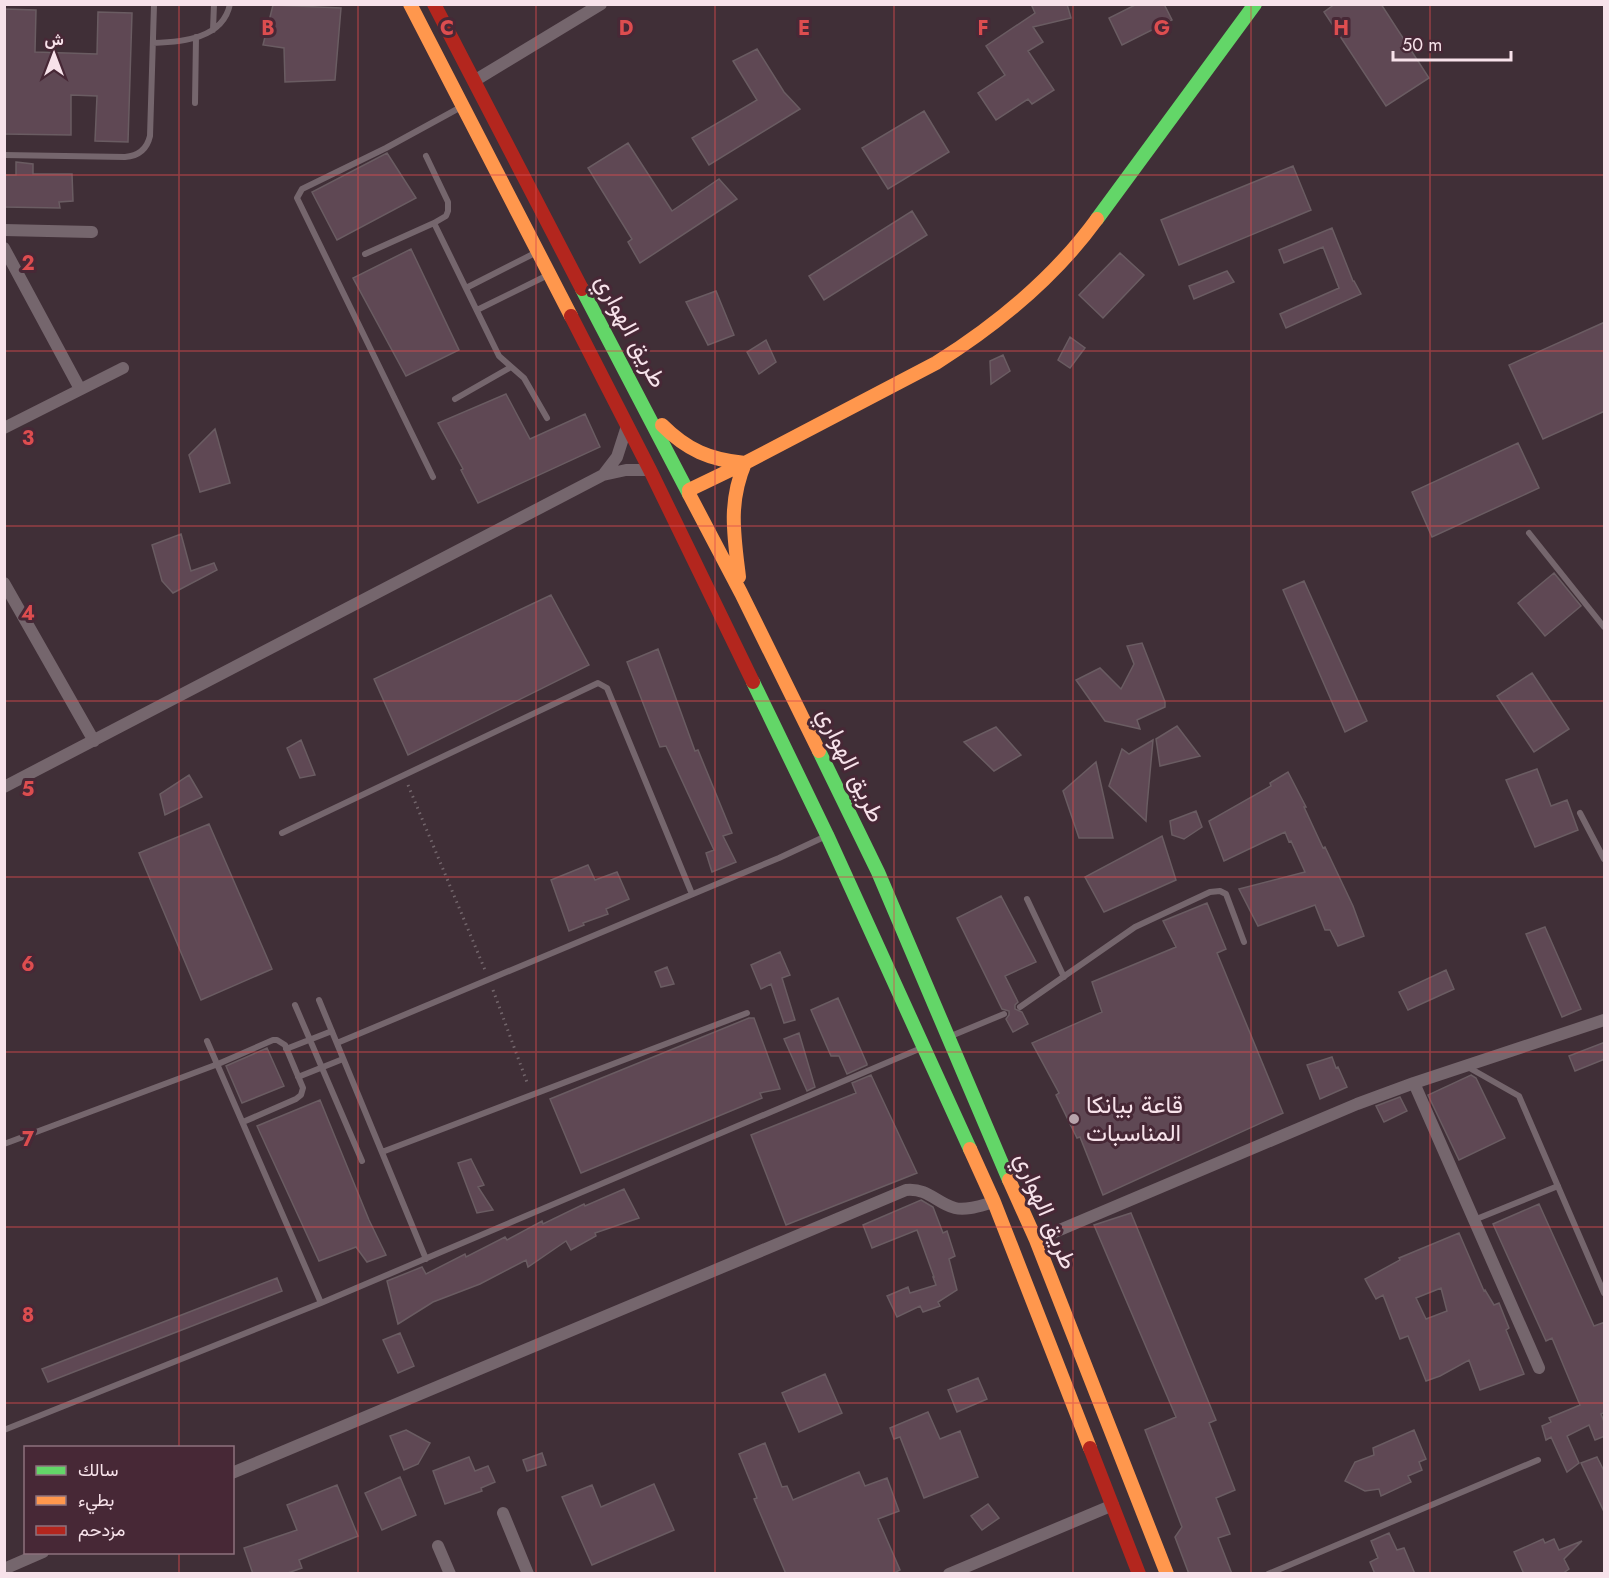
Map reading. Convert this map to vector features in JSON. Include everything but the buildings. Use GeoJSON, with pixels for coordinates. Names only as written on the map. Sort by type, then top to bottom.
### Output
{"type":"FeatureCollection","features":[{"type":"Feature","properties":{"kind":"main road","name":"طريق الهواري"},"geometry":{"type":"LineString","coordinates":[[410,4],[650,470],[827,836],[994,1202],[1139,1574]]}},
{"type":"Feature","properties":{"kind":"main road","name":"طريق الهواري"},"geometry":{"type":"LineString","coordinates":[[434,4],[689,490],[878,872],[980,1115],[1036,1240],[1167,1574]]}},
{"type":"Feature","properties":{"kind":"main road"},"geometry":{"type":"LineString","coordinates":[[689,490],[745,464],[936,363],[965,346],[1017,306],[1064,261],[1085,235],[1255,4]]}},
{"type":"Feature","properties":{"kind":"main road"},"geometry":{"type":"LineString","coordinates":[[645,407],[692,452],[720,462],[745,464]]}},
{"type":"Feature","properties":{"kind":"main road"},"geometry":{"type":"LineString","coordinates":[[741,593],[733,516],[735,490],[745,464]]}},
{"type":"Feature","properties":{"kind":"main road"},"geometry":{"type":"LineString","coordinates":[[958,1125],[980,1115]]}},
{"type":"Feature","properties":{"kind":"street"},"geometry":{"type":"LineString","coordinates":[[474,81],[601,4]]}},
{"type":"Feature","properties":{"kind":"street"},"geometry":{"type":"LineString","coordinates":[[4,230],[92,232]]}},
{"type":"Feature","properties":{"kind":"street"},"geometry":{"type":"LineString","coordinates":[[4,248],[80,389]]}},
{"type":"Feature","properties":{"kind":"street"},"geometry":{"type":"LineString","coordinates":[[4,428],[123,368]]}},
{"type":"Feature","properties":{"kind":"street"},"geometry":{"type":"LineString","coordinates":[[603,475],[617,457],[627,425]]}},
{"type":"Feature","properties":{"kind":"street"},"geometry":{"type":"LineString","coordinates":[[4,787],[603,475],[626,470],[650,470]]}},
{"type":"Feature","properties":{"kind":"street"},"geometry":{"type":"LineString","coordinates":[[4,583],[93,741]]}},
{"type":"Feature","properties":{"kind":"street"},"geometry":{"type":"LineString","coordinates":[[1036,1240],[1357,1104],[1605,1020]]}},
{"type":"Feature","properties":{"kind":"street"},"geometry":{"type":"LineString","coordinates":[[1414,1083],[1539,1368]]}},
{"type":"Feature","properties":{"kind":"street"},"geometry":{"type":"LineString","coordinates":[[234,1472],[906,1190],[923,1191],[954,1208],[962,1209],[994,1202]]}},
{"type":"Feature","properties":{"kind":"street"},"geometry":{"type":"LineString","coordinates":[[949,1574],[1113,1505]]}},
{"type":"Feature","properties":{"kind":"street"},"geometry":{"type":"LineString","coordinates":[[503,1513],[528,1574]]}},
{"type":"Feature","properties":{"kind":"street"},"geometry":{"type":"LineString","coordinates":[[438,1546],[450,1574]]}},
{"type":"Feature","properties":{"kind":"street"},"geometry":{"type":"LineString","coordinates":[[4,1569],[38,1554]]}},
{"type":"Feature","properties":{"kind":"lane"},"geometry":{"type":"LineString","coordinates":[[213,30],[214,4]]}},
{"type":"Feature","properties":{"kind":"lane"},"geometry":{"type":"LineString","coordinates":[[153,42],[182,41],[213,30],[225,19],[230,4]]}},
{"type":"Feature","properties":{"kind":"lane"},"geometry":{"type":"LineString","coordinates":[[4,155],[131,157],[143,151],[150,135],[154,5]]}},
{"type":"Feature","properties":{"kind":"lane"},"geometry":{"type":"LineString","coordinates":[[195,103],[196,37]]}},
{"type":"Feature","properties":{"kind":"lane"},"geometry":{"type":"LineString","coordinates":[[433,477],[297,198],[302,189],[386,148],[464,106]]}},
{"type":"Feature","properties":{"kind":"lane"},"geometry":{"type":"LineString","coordinates":[[364,254],[446,216],[449,207],[426,156]]}},
{"type":"Feature","properties":{"kind":"lane"},"geometry":{"type":"LineString","coordinates":[[434,223],[499,356],[524,378],[547,418]]}},
{"type":"Feature","properties":{"kind":"lane"},"geometry":{"type":"LineString","coordinates":[[466,288],[539,252]]}},
{"type":"Feature","properties":{"kind":"lane"},"geometry":{"type":"LineString","coordinates":[[477,310],[550,274]]}},
{"type":"Feature","properties":{"kind":"lane"},"geometry":{"type":"LineString","coordinates":[[454,399],[511,367]]}},
{"type":"Feature","properties":{"kind":"lane"},"geometry":{"type":"LineString","coordinates":[[1529,533],[1605,627]]}},
{"type":"Feature","properties":{"kind":"lane"},"geometry":{"type":"LineString","coordinates":[[282,833],[594,684],[602,683],[607,688],[692,894]]}},
{"type":"Feature","properties":{"kind":"lane"},"geometry":{"type":"LineString","coordinates":[[1580,813],[1605,859]]}},
{"type":"Feature","properties":{"kind":"lane"},"geometry":{"type":"LineString","coordinates":[[337,1043],[827,836]]}},
{"type":"Feature","properties":{"kind":"lane"},"geometry":{"type":"LineString","coordinates":[[1020,1007],[1135,927],[1209,892],[1220,891],[1226,894],[1244,942]]}},
{"type":"Feature","properties":{"kind":"lane"},"geometry":{"type":"LineString","coordinates":[[1027,899],[1064,977]]}},
{"type":"Feature","properties":{"kind":"lane"},"geometry":{"type":"LineString","coordinates":[[320,1000],[426,1259]]}},
{"type":"Feature","properties":{"kind":"lane"},"geometry":{"type":"LineString","coordinates":[[296,1005],[362,1161]]}},
{"type":"Feature","properties":{"kind":"lane"},"geometry":{"type":"LineString","coordinates":[[382,1152],[747,1013]]}},
{"type":"Feature","properties":{"kind":"lane"},"geometry":{"type":"LineString","coordinates":[[948,1038],[1004,1014]]}},
{"type":"Feature","properties":{"kind":"lane"},"geometry":{"type":"LineString","coordinates":[[286,1049],[332,1031]]}},
{"type":"Feature","properties":{"kind":"lane"},"geometry":{"type":"LineString","coordinates":[[4,1144],[218,1064],[273,1040],[281,1041],[303,1088],[299,1098],[243,1122]]}},
{"type":"Feature","properties":{"kind":"lane"},"geometry":{"type":"LineString","coordinates":[[207,1041],[321,1302]]}},
{"type":"Feature","properties":{"kind":"lane"},"geometry":{"type":"LineString","coordinates":[[4,1430],[426,1259],[923,1047]]}},
{"type":"Feature","properties":{"kind":"lane"},"geometry":{"type":"LineString","coordinates":[[298,1077],[344,1059]]}},
{"type":"Feature","properties":{"kind":"lane"},"geometry":{"type":"LineString","coordinates":[[1465,1066],[1519,1096],[1605,1293]]}},
{"type":"Feature","properties":{"kind":"lane"},"geometry":{"type":"LineString","coordinates":[[1474,1220],[1558,1186]]}},
{"type":"Feature","properties":{"kind":"lane"},"geometry":{"type":"LineString","coordinates":[[1268,1574],[1538,1460]]}},
{"type":"Feature","properties":{"kind":"path"},"geometry":{"type":"LineString","coordinates":[[404,775],[489,979],[532,1095]]}},
{"type":"Feature","properties":{"kind":"traffic: fast"},"geometry":{"type":"LineString","coordinates":[[1097,219],[1255,4]]}},
{"type":"Feature","properties":{"kind":"traffic: fast"},"geometry":{"type":"LineString","coordinates":[[582,289],[689,494]]}},
{"type":"Feature","properties":{"kind":"traffic: fast"},"geometry":{"type":"LineString","coordinates":[[753,682],[827,835],[970,1149]]}},
{"type":"Feature","properties":{"kind":"traffic: fast"},"geometry":{"type":"LineString","coordinates":[[819,751],[878,872],[1009,1180]]}},
{"type":"Feature","properties":{"kind":"traffic: slow"},"geometry":{"type":"LineString","coordinates":[[410,4],[571,316]]}},
{"type":"Feature","properties":{"kind":"traffic: slow"},"geometry":{"type":"LineString","coordinates":[[689,490],[936,363],[959,348],[1003,316],[1044,280],[1097,219]]}},
{"type":"Feature","properties":{"kind":"traffic: slow"},"geometry":{"type":"LineString","coordinates":[[662,425],[671,434],[700,452],[721,459],[745,463],[734,506],[734,533],[739,577]]}},
{"type":"Feature","properties":{"kind":"traffic: slow"},"geometry":{"type":"LineString","coordinates":[[689,494],[819,751]]}},
{"type":"Feature","properties":{"kind":"traffic: slow"},"geometry":{"type":"LineString","coordinates":[[970,1149],[994,1202],[1090,1448]]}},
{"type":"Feature","properties":{"kind":"traffic: slow"},"geometry":{"type":"LineString","coordinates":[[1009,1180],[1036,1240],[1167,1574]]}},
{"type":"Feature","properties":{"kind":"traffic: jam"},"geometry":{"type":"LineString","coordinates":[[434,4],[582,289]]}},
{"type":"Feature","properties":{"kind":"traffic: jam"},"geometry":{"type":"LineString","coordinates":[[571,316],[650,470],[753,682]]}},
{"type":"Feature","properties":{"kind":"traffic: jam"},"geometry":{"type":"LineString","coordinates":[[1090,1448],[1139,1574]]}},
{"type":"Feature","properties":{"kind":"place","name":"قاعة بيانكا المناسبات"},"geometry":{"type":"Point","coordinates":[1074,1119]}}]}
